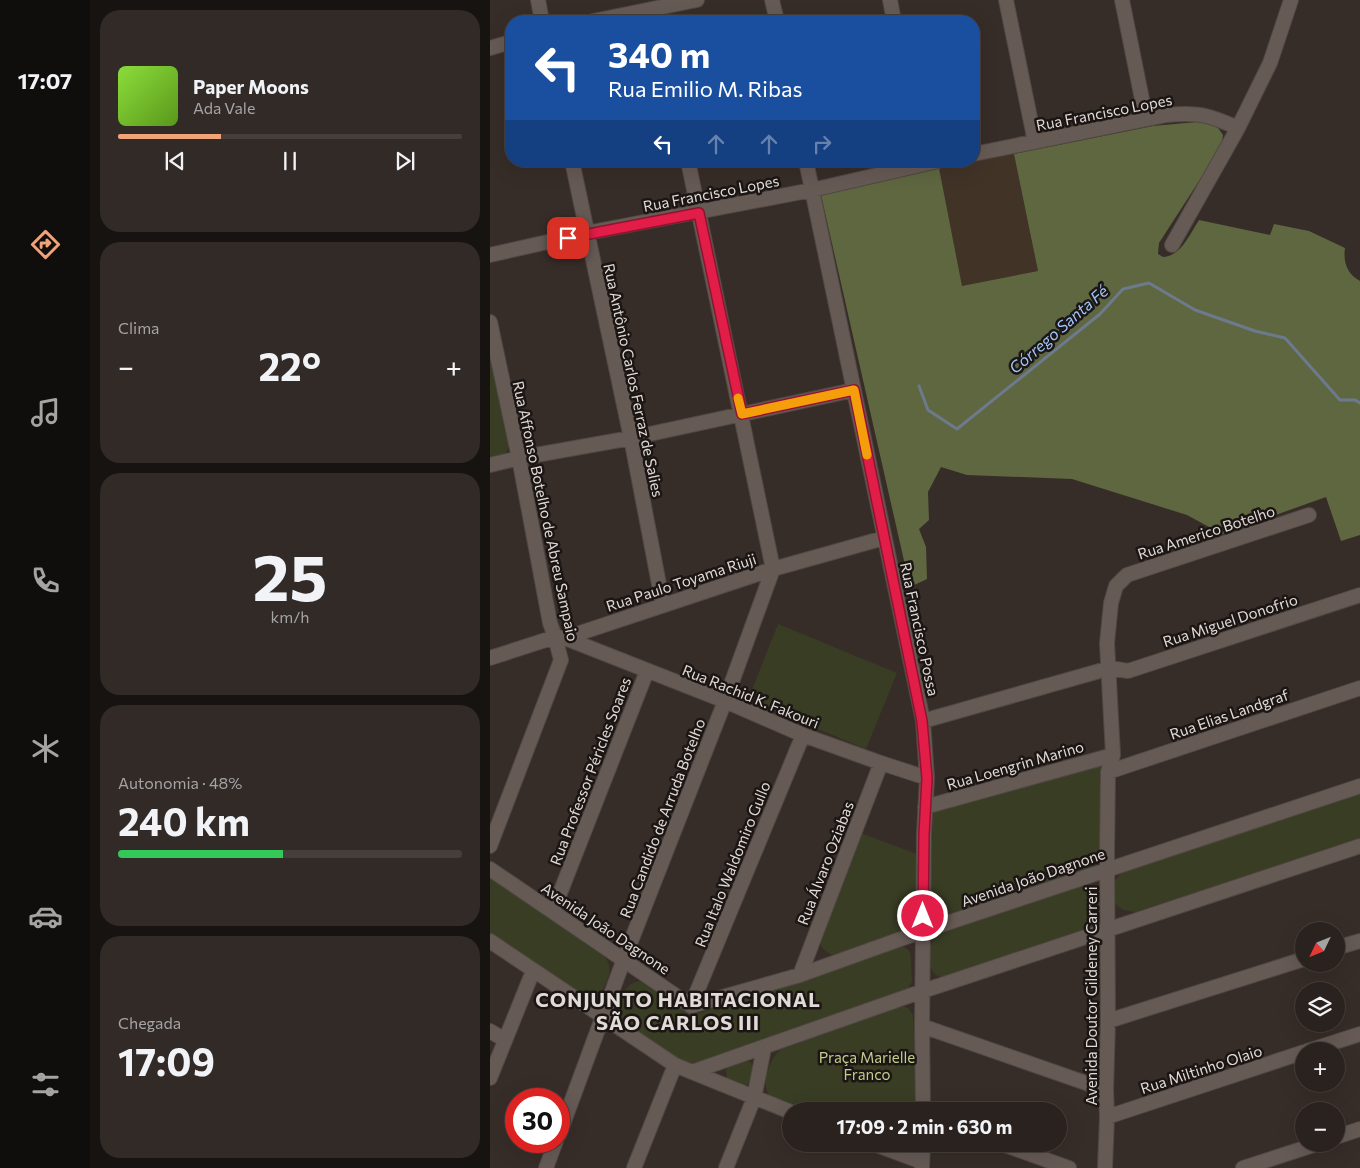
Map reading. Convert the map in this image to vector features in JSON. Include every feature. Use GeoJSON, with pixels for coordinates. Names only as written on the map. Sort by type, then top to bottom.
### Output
{"type":"FeatureCollection","features":[{"type":"Feature","properties":{"kind":"street"},"geometry":{"type":"LineString","coordinates":[[538,0],[541,15]]}},
{"type":"Feature","properties":{"kind":"street"},"geometry":{"type":"LineString","coordinates":[[627,15],[697,0]]}},
{"type":"Feature","properties":{"kind":"street"},"geometry":{"type":"LineString","coordinates":[[772,0],[776,15]]}},
{"type":"Feature","properties":{"kind":"street"},"geometry":{"type":"LineString","coordinates":[[890,0],[893,15]]}},
{"type":"Feature","properties":{"kind":"street"},"geometry":{"type":"LineString","coordinates":[[1006,0],[1035,142]]}},
{"type":"Feature","properties":{"kind":"street"},"geometry":{"type":"LineString","coordinates":[[1122,0],[1146,119]]}},
{"type":"Feature","properties":{"kind":"street"},"geometry":{"type":"LineString","coordinates":[[1172,245],[1238,128],[1270,63],[1291,0]]}},
{"type":"Feature","properties":{"kind":"street"},"geometry":{"type":"LineString","coordinates":[[490,48],[505,44]]}},
{"type":"Feature","properties":{"kind":"street","name":"Rua Francisco Lopes"},"geometry":{"type":"LineString","coordinates":[[980,153],[1167,115],[1189,113],[1209,116],[1238,128]]}},
{"type":"Feature","properties":{"kind":"street","name":"Rua Antônio Carlos Ferraz de Salies"},"geometry":{"type":"LineString","coordinates":[[573,167],[631,438],[663,605]]}},
{"type":"Feature","properties":{"kind":"street"},"geometry":{"type":"LineString","coordinates":[[689,167],[773,569]]}},
{"type":"Feature","properties":{"kind":"street","name":"Rua Francisco Possa"},"geometry":{"type":"LineString","coordinates":[[807,167],[922,721],[927,778],[922,1026],[924,1102]]}},
{"type":"Feature","properties":{"kind":"street","name":"Rua Francisco Lopes"},"geometry":{"type":"LineString","coordinates":[[490,256],[587,233],[812,190],[906,167]]}},
{"type":"Feature","properties":{"kind":"street","name":"Rua Affonso Botelho de Abreu Sampaio"},"geometry":{"type":"LineString","coordinates":[[490,322],[519,458],[550,623],[560,637],[560,660],[490,846]]}},
{"type":"Feature","properties":{"kind":"street"},"geometry":{"type":"LineString","coordinates":[[490,465],[631,438],[854,390]]}},
{"type":"Feature","properties":{"kind":"street","name":"Rua Americo Botelho"},"geometry":{"type":"LineString","coordinates":[[1116,586],[1127,575],[1309,515]]}},
{"type":"Feature","properties":{"kind":"street","name":"Rua Paulo Toyama Riuji"},"geometry":{"type":"LineString","coordinates":[[490,658],[773,569],[884,538]]}},
{"type":"Feature","properties":{"kind":"street","name":"Rua Candido de Arruda Botelho"},"geometry":{"type":"LineString","coordinates":[[570,1106],[624,959],[725,701],[773,569]]}},
{"type":"Feature","properties":{"kind":"street","name":"Avenida Doutor Gildeney Carreri"},"geometry":{"type":"LineString","coordinates":[[1105,1168],[1108,1117],[1106,1090],[1108,1022],[1106,869],[1108,772],[1113,755],[1110,668],[1107,643],[1111,603],[1116,586]]}},
{"type":"Feature","properties":{"kind":"street","name":"Rua Miguel Donofrio"},"geometry":{"type":"LineString","coordinates":[[922,721],[1110,668],[1128,671],[1360,595]]}},
{"type":"Feature","properties":{"kind":"street","name":"Rua Rachid K. Fakouri"},"geometry":{"type":"LineString","coordinates":[[560,637],[725,701],[802,735],[881,764],[927,778]]}},
{"type":"Feature","properties":{"kind":"street","name":"Rua Professor Péricles Soares"},"geometry":{"type":"LineString","coordinates":[[553,911],[647,671]]}},
{"type":"Feature","properties":{"kind":"street","name":"Rua Elias Landgraf"},"geometry":{"type":"LineString","coordinates":[[1108,772],[1360,688]]}},
{"type":"Feature","properties":{"kind":"street","name":"Rua Italo Waldomiro Gullo"},"geometry":{"type":"LineString","coordinates":[[691,1006],[802,735]]}},
{"type":"Feature","properties":{"kind":"street","name":"Rua Loengrin Marino"},"geometry":{"type":"LineString","coordinates":[[925,807],[1113,755]]}},
{"type":"Feature","properties":{"kind":"street","name":"Rua Álvaro Oziabas"},"geometry":{"type":"LineString","coordinates":[[800,975],[881,764]]}},
{"type":"Feature","properties":{"kind":"street","name":"Avenida João Dagnone"},"geometry":{"type":"LineString","coordinates":[[490,869],[691,1006],[800,975],[1106,869],[1360,786]]}},
{"type":"Feature","properties":{"kind":"street"},"geometry":{"type":"LineString","coordinates":[[692,1072],[923,991],[1360,846]]}},
{"type":"Feature","properties":{"kind":"street"},"geometry":{"type":"LineString","coordinates":[[490,941],[675,1065],[782,1109]]}},
{"type":"Feature","properties":{"kind":"street"},"geometry":{"type":"LineString","coordinates":[[1345,945],[1360,941]]}},
{"type":"Feature","properties":{"kind":"street"},"geometry":{"type":"LineString","coordinates":[[1108,1022],[1295,962]]}},
{"type":"Feature","properties":{"kind":"street"},"geometry":{"type":"LineString","coordinates":[[490,1078],[533,971]]}},
{"type":"Feature","properties":{"kind":"street"},"geometry":{"type":"LineString","coordinates":[[922,1026],[1106,1090]]}},
{"type":"Feature","properties":{"kind":"street"},"geometry":{"type":"LineString","coordinates":[[490,1031],[505,1040]]}},
{"type":"Feature","properties":{"kind":"street","name":"Rua Miltinho Olaio"},"geometry":{"type":"LineString","coordinates":[[1336,1042],[1360,1034]]}},
{"type":"Feature","properties":{"kind":"street"},"geometry":{"type":"LineString","coordinates":[[726,1168],[754,1098],[764,1048]]}},
{"type":"Feature","properties":{"kind":"street","name":"Rua Miltinho Olaio"},"geometry":{"type":"LineString","coordinates":[[1108,1117],[1295,1055]]}},
{"type":"Feature","properties":{"kind":"street"},"geometry":{"type":"LineString","coordinates":[[634,1168],[675,1065]]}},
{"type":"Feature","properties":{"kind":"street"},"geometry":{"type":"LineString","coordinates":[[1345,1134],[1360,1129]]}},
{"type":"Feature","properties":{"kind":"street"},"geometry":{"type":"LineString","coordinates":[[1243,1168],[1295,1151]]}},
{"type":"Feature","properties":{"kind":"street"},"geometry":{"type":"LineString","coordinates":[[892,1152],[922,1165],[923,1152]]}},
{"type":"Feature","properties":{"kind":"street"},"geometry":{"type":"LineString","coordinates":[[1024,1152],[1069,1168]]}},
{"type":"Feature","properties":{"kind":"street"},"geometry":{"type":"LineString","coordinates":[[546,1168],[552,1153]]}},
{"type":"Feature","properties":{"kind":"shaded area"},"geometry":{"type":"Polygon","coordinates":[[[1014,154],[1038,271],[962,286],[939,168],[980,167],[980,160],[1014,154]]]}},
{"type":"Feature","properties":{"kind":"green space"},"geometry":{"type":"Polygon","coordinates":[[[1197,122],[1216,125],[1223,135],[1221,147],[1159,243],[1158,254],[1163,257],[1169,256],[1180,249],[1199,220],[1270,235],[1274,224],[1309,231],[1345,248],[1347,267],[1352,275],[1360,281],[1360,535],[1341,541],[1326,497],[1222,534],[1187,515],[1072,479],[967,475],[941,467],[928,492],[929,520],[919,529],[926,547],[927,579],[910,587],[821,195],[939,168],[962,286],[1038,271],[1014,154],[1153,126],[1197,122]]]}},
{"type":"Feature","properties":{"kind":"green space"},"geometry":{"type":"Polygon","coordinates":[[[490,357],[509,445],[505,453],[490,458],[490,357]]]}},
{"type":"Feature","properties":{"kind":"green space"},"geometry":{"type":"Polygon","coordinates":[[[778,624],[897,673],[866,749],[748,700],[778,624]]]}},
{"type":"Feature","properties":{"kind":"green space"},"geometry":{"type":"Polygon","coordinates":[[[1101,764],[1104,766],[1101,854],[1093,867],[940,919],[934,915],[930,907],[933,813],[936,810],[1101,764]]]}},
{"type":"Feature","properties":{"kind":"green space"},"geometry":{"type":"Polygon","coordinates":[[[1360,789],[1360,840],[1135,912],[1123,910],[1113,902],[1114,882],[1123,870],[1360,789]]]}},
{"type":"Feature","properties":{"kind":"green space"},"geometry":{"type":"Polygon","coordinates":[[[858,832],[917,854],[913,927],[839,956],[830,954],[820,943],[858,832]]]}},
{"type":"Feature","properties":{"kind":"green space"},"geometry":{"type":"Polygon","coordinates":[[[490,878],[605,957],[608,962],[609,971],[607,982],[599,996],[591,999],[582,997],[490,933],[490,878]]]}},
{"type":"Feature","properties":{"kind":"green space"},"geometry":{"type":"Polygon","coordinates":[[[1076,885],[1088,888],[1096,894],[1100,904],[1098,918],[1089,929],[942,977],[932,971],[929,952],[933,939],[937,935],[1076,885]]]}},
{"type":"Feature","properties":{"kind":"green space"},"geometry":{"type":"Polygon","coordinates":[[[897,945],[906,948],[910,952],[912,982],[905,992],[690,1068],[618,1018],[619,1005],[624,992],[633,983],[639,981],[646,982],[690,1012],[697,1014],[897,945]]]}},
{"type":"Feature","properties":{"kind":"green space","name":"Praça Marielle Franco"},"geometry":{"type":"Polygon","coordinates":[[[900,1005],[908,1008],[913,1015],[917,1102],[783,1102],[770,1097],[766,1086],[767,1072],[772,1060],[780,1050],[900,1005]]]}},
{"type":"Feature","properties":{"kind":"green space"},"geometry":{"type":"Polygon","coordinates":[[[745,1061],[750,1062],[754,1067],[751,1081],[746,1085],[734,1085],[727,1078],[726,1070],[730,1065],[745,1061]]]}},
{"type":"Feature","properties":{"kind":"waterway","name":"Córrego Santa Fé"},"geometry":{"type":"LineString","coordinates":[[919,386],[928,410],[957,429],[1100,314],[1123,289],[1149,283],[1195,310],[1255,331],[1285,338],[1340,400],[1355,400],[1360,403]]}},
{"type":"Feature","properties":{"kind":"slow traffic"},"geometry":{"type":"LineString","coordinates":[[738,398],[742,414],[854,390],[867,455]]}},
{"type":"Feature","properties":{"kind":"district","name":"CONJUNTO HABITACIONAL SÃO CARLOS III"},"geometry":{"type":"Point","coordinates":[678,1010]}},
{"type":"Feature","properties":{"kind":"route"},"geometry":{"type":"LineString","coordinates":[[568,238],[699,213],[742,414],[854,390],[922,721],[927,778],[923,916]]}}]}
